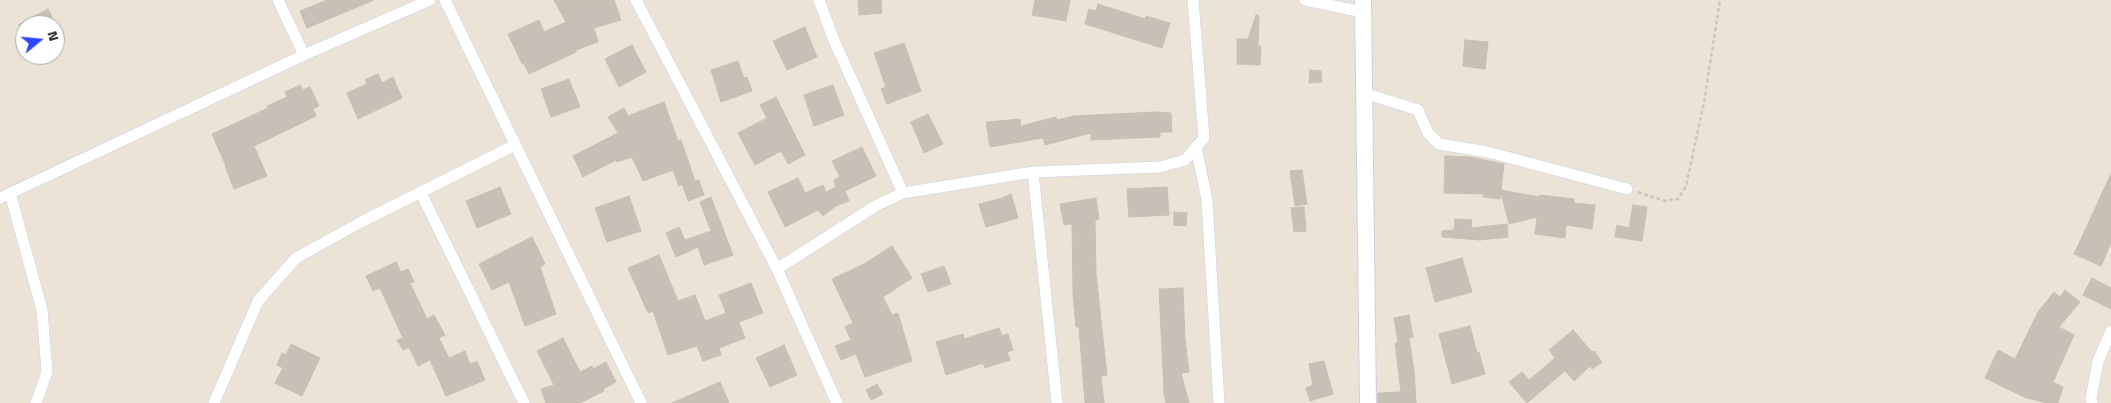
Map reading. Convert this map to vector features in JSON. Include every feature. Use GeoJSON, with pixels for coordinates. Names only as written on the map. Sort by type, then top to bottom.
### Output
{"type":"FeatureCollection","features":[{"type":"Feature","properties":{"kind":"main road"},"geometry":{"type":"LineString","coordinates":[[1363,6],[1368,403]]}},
{"type":"Feature","properties":{"kind":"street"},"geometry":{"type":"LineString","coordinates":[[278,0],[304,55]]}},
{"type":"Feature","properties":{"kind":"street"},"geometry":{"type":"LineString","coordinates":[[36,403],[47,372],[42,310],[5,196],[304,55],[430,0]]}},
{"type":"Feature","properties":{"kind":"street"},"geometry":{"type":"LineString","coordinates":[[445,0],[641,403]]}},
{"type":"Feature","properties":{"kind":"street"},"geometry":{"type":"LineString","coordinates":[[636,0],[777,269],[837,403]]}},
{"type":"Feature","properties":{"kind":"street"},"geometry":{"type":"LineString","coordinates":[[819,0],[833,38],[903,193]]}},
{"type":"Feature","properties":{"kind":"street"},"geometry":{"type":"LineString","coordinates":[[777,269],[877,205],[903,193],[1032,172],[1160,167],[1185,160],[1204,138],[1193,0]]}},
{"type":"Feature","properties":{"kind":"street"},"geometry":{"type":"LineString","coordinates":[[1306,0],[1363,6]]}},
{"type":"Feature","properties":{"kind":"street"},"geometry":{"type":"LineString","coordinates":[[1364,93],[1418,110],[1428,133],[1439,144],[1488,152],[1627,189]]}},
{"type":"Feature","properties":{"kind":"street"},"geometry":{"type":"LineString","coordinates":[[214,403],[258,301],[296,258],[361,222],[515,145]]}},
{"type":"Feature","properties":{"kind":"street"},"geometry":{"type":"LineString","coordinates":[[1196,147],[1207,200],[1219,403]]}},
{"type":"Feature","properties":{"kind":"street"},"geometry":{"type":"LineString","coordinates":[[1032,172],[1057,403]]}},
{"type":"Feature","properties":{"kind":"street"},"geometry":{"type":"LineString","coordinates":[[421,193],[524,403]]}},
{"type":"Feature","properties":{"kind":"street"},"geometry":{"type":"LineString","coordinates":[[2092,403],[2091,399],[2098,361],[2111,331]]}},
{"type":"Feature","properties":{"kind":"path"},"geometry":{"type":"LineString","coordinates":[[1627,189],[1666,201],[1678,198],[1686,186],[1704,102],[1720,0]]}},
{"type":"Feature","properties":{"kind":"building"},"geometry":{"type":"Polygon","coordinates":[[[327,0],[374,0],[307,28],[300,11],[327,0]]]}},
{"type":"Feature","properties":{"kind":"building"},"geometry":{"type":"Polygon","coordinates":[[[554,0],[614,0],[621,20],[594,28],[598,42],[576,50],[576,52],[529,74],[524,63],[522,64],[508,34],[539,20],[544,32],[566,22],[554,0]]]}},
{"type":"Feature","properties":{"kind":"building"},"geometry":{"type":"Polygon","coordinates":[[[858,0],[881,0],[882,13],[859,15],[858,0]]]}},
{"type":"Feature","properties":{"kind":"building"},"geometry":{"type":"Polygon","coordinates":[[[1035,0],[1070,0],[1066,21],[1032,15],[1035,0]]]}},
{"type":"Feature","properties":{"kind":"building"},"geometry":{"type":"Polygon","coordinates":[[[1098,4],[1145,19],[1146,16],[1170,23],[1162,48],[1085,24],[1089,9],[1096,11],[1098,4]]]}},
{"type":"Feature","properties":{"kind":"building"},"geometry":{"type":"Polygon","coordinates":[[[48,9],[51,15],[37,15],[48,9]]]}},
{"type":"Feature","properties":{"kind":"building"},"geometry":{"type":"Polygon","coordinates":[[[1256,15],[1259,16],[1258,46],[1261,46],[1260,65],[1237,64],[1237,39],[1248,39],[1256,15]]]}},
{"type":"Feature","properties":{"kind":"building"},"geometry":{"type":"Polygon","coordinates":[[[805,27],[817,57],[787,70],[773,41],[805,27]]]}},
{"type":"Feature","properties":{"kind":"building"},"geometry":{"type":"Polygon","coordinates":[[[1465,40],[1488,42],[1485,69],[1463,66],[1465,40]]]}},
{"type":"Feature","properties":{"kind":"building"},"geometry":{"type":"Polygon","coordinates":[[[904,43],[921,91],[887,104],[881,89],[886,87],[874,53],[904,43]]]}},
{"type":"Feature","properties":{"kind":"building"},"geometry":{"type":"Polygon","coordinates":[[[632,45],[646,72],[619,87],[605,59],[632,45]]]}},
{"type":"Feature","properties":{"kind":"building"},"geometry":{"type":"Polygon","coordinates":[[[738,61],[744,78],[747,77],[752,91],[721,102],[711,70],[738,61]]]}},
{"type":"Feature","properties":{"kind":"building"},"geometry":{"type":"Polygon","coordinates":[[[1310,70],[1321,71],[1322,82],[1309,83],[1310,70]]]}},
{"type":"Feature","properties":{"kind":"building"},"geometry":{"type":"Polygon","coordinates":[[[378,74],[382,83],[393,77],[402,98],[358,119],[347,93],[367,84],[365,80],[378,74]]]}},
{"type":"Feature","properties":{"kind":"building"},"geometry":{"type":"Polygon","coordinates":[[[569,79],[580,107],[551,117],[541,89],[569,79]]]}},
{"type":"Feature","properties":{"kind":"building"},"geometry":{"type":"Polygon","coordinates":[[[300,85],[303,90],[310,87],[319,106],[313,109],[316,116],[254,146],[267,176],[234,189],[212,134],[268,108],[267,106],[287,97],[285,92],[300,85]]]}},
{"type":"Feature","properties":{"kind":"building"},"geometry":{"type":"Polygon","coordinates":[[[833,85],[844,115],[814,126],[804,95],[833,85]]]}},
{"type":"Feature","properties":{"kind":"building"},"geometry":{"type":"Polygon","coordinates":[[[776,97],[805,155],[788,164],[781,151],[755,165],[738,133],[767,118],[760,105],[776,97]]]}},
{"type":"Feature","properties":{"kind":"building"},"geometry":{"type":"Polygon","coordinates":[[[664,102],[678,141],[681,140],[695,181],[699,180],[704,195],[688,201],[682,184],[679,186],[673,170],[643,181],[632,157],[617,162],[616,160],[583,177],[573,156],[618,133],[608,117],[624,108],[628,116],[664,102]]]}},
{"type":"Feature","properties":{"kind":"building"},"geometry":{"type":"Polygon","coordinates":[[[1171,113],[1172,132],[1160,132],[1160,137],[1091,140],[1091,133],[1045,145],[1043,138],[990,147],[986,122],[1020,119],[1021,126],[1056,117],[1057,120],[1073,116],[1171,113]]]}},
{"type":"Feature","properties":{"kind":"building"},"geometry":{"type":"Polygon","coordinates":[[[928,114],[943,144],[924,153],[911,122],[928,114]]]}},
{"type":"Feature","properties":{"kind":"building"},"geometry":{"type":"Polygon","coordinates":[[[862,147],[876,176],[845,191],[849,201],[836,206],[823,216],[818,210],[785,227],[768,192],[798,178],[805,193],[823,185],[826,192],[836,187],[834,180],[840,177],[832,161],[862,147]]]}},
{"type":"Feature","properties":{"kind":"building"},"geometry":{"type":"Polygon","coordinates":[[[1445,156],[1470,157],[1504,164],[1501,190],[1539,197],[1540,195],[1574,199],[1574,203],[1595,205],[1592,229],[1566,225],[1565,238],[1535,234],[1537,217],[1509,224],[1501,192],[1500,199],[1483,197],[1484,194],[1444,193],[1445,156]]]}},
{"type":"Feature","properties":{"kind":"building"},"geometry":{"type":"Polygon","coordinates":[[[1302,170],[1307,204],[1295,206],[1290,171],[1302,170]]]}},
{"type":"Feature","properties":{"kind":"building"},"geometry":{"type":"Polygon","coordinates":[[[2111,174],[2111,243],[2101,266],[2074,254],[2111,174]]]}},
{"type":"Feature","properties":{"kind":"building"},"geometry":{"type":"Polygon","coordinates":[[[500,187],[511,214],[477,228],[466,201],[500,187]]]}},
{"type":"Feature","properties":{"kind":"building"},"geometry":{"type":"Polygon","coordinates":[[[1167,187],[1169,215],[1129,217],[1127,189],[1167,187]]]}},
{"type":"Feature","properties":{"kind":"building"},"geometry":{"type":"Polygon","coordinates":[[[1011,194],[1018,218],[986,227],[979,204],[1011,194]]]}},
{"type":"Feature","properties":{"kind":"building"},"geometry":{"type":"Polygon","coordinates":[[[629,196],[641,231],[607,242],[595,208],[629,196]]]}},
{"type":"Feature","properties":{"kind":"building"},"geometry":{"type":"Polygon","coordinates":[[[711,197],[733,255],[704,265],[698,247],[676,257],[666,233],[679,227],[685,240],[711,231],[700,202],[711,197]]]}},
{"type":"Feature","properties":{"kind":"building"},"geometry":{"type":"Polygon","coordinates":[[[1096,198],[1099,219],[1095,220],[1096,274],[1107,375],[1101,376],[1104,403],[1085,403],[1079,327],[1076,327],[1073,295],[1072,224],[1064,225],[1060,204],[1096,198]]]}},
{"type":"Feature","properties":{"kind":"building"},"geometry":{"type":"Polygon","coordinates":[[[1633,205],[1647,207],[1642,241],[1615,237],[1617,225],[1629,228],[1633,205]]]}},
{"type":"Feature","properties":{"kind":"building"},"geometry":{"type":"Polygon","coordinates":[[[1304,207],[1306,231],[1294,232],[1291,208],[1304,207]]]}},
{"type":"Feature","properties":{"kind":"building"},"geometry":{"type":"Polygon","coordinates":[[[1174,212],[1187,213],[1186,226],[1174,225],[1174,212]]]}},
{"type":"Feature","properties":{"kind":"building"},"geometry":{"type":"Polygon","coordinates":[[[1455,219],[1472,220],[1471,228],[1507,224],[1508,237],[1480,240],[1442,237],[1442,231],[1454,230],[1455,219]]]}},
{"type":"Feature","properties":{"kind":"building"},"geometry":{"type":"Polygon","coordinates":[[[532,237],[545,264],[540,267],[556,314],[525,326],[509,282],[492,290],[479,264],[532,237]]]}},
{"type":"Feature","properties":{"kind":"building"},"geometry":{"type":"Polygon","coordinates":[[[892,246],[912,278],[883,297],[892,315],[898,313],[912,361],[865,377],[856,354],[841,360],[835,346],[851,340],[845,327],[853,323],[832,279],[864,264],[892,246]]]}},
{"type":"Feature","properties":{"kind":"building"},"geometry":{"type":"Polygon","coordinates":[[[659,255],[678,301],[695,295],[705,321],[726,313],[719,295],[751,283],[763,313],[739,322],[745,338],[719,348],[721,355],[703,361],[697,346],[668,355],[653,311],[648,313],[628,268],[659,255]]]}},
{"type":"Feature","properties":{"kind":"building"},"geometry":{"type":"Polygon","coordinates":[[[1462,258],[1472,292],[1435,302],[1426,268],[1462,258]]]}},
{"type":"Feature","properties":{"kind":"building"},"geometry":{"type":"Polygon","coordinates":[[[396,262],[401,272],[408,269],[414,282],[410,283],[427,319],[434,315],[445,335],[439,338],[449,358],[465,351],[470,364],[477,361],[485,380],[446,396],[430,360],[418,366],[409,347],[403,350],[397,340],[403,338],[380,288],[373,291],[366,276],[396,262]]]}},
{"type":"Feature","properties":{"kind":"building"},"geometry":{"type":"Polygon","coordinates":[[[944,266],[951,284],[928,292],[921,274],[944,266]]]}},
{"type":"Feature","properties":{"kind":"building"},"geometry":{"type":"Polygon","coordinates":[[[2092,278],[2111,288],[2111,309],[2083,295],[2092,278]]]}},
{"type":"Feature","properties":{"kind":"building"},"geometry":{"type":"Polygon","coordinates":[[[1183,288],[1185,339],[1189,372],[1181,373],[1189,403],[1166,403],[1159,289],[1183,288]]]}},
{"type":"Feature","properties":{"kind":"building"},"geometry":{"type":"Polygon","coordinates":[[[2065,290],[2080,302],[2059,327],[2074,335],[2053,382],[2063,387],[2058,403],[2046,403],[2024,397],[1985,378],[1998,350],[2015,359],[2038,312],[2054,292],[2060,297],[2065,290]]]}},
{"type":"Feature","properties":{"kind":"building"},"geometry":{"type":"Polygon","coordinates":[[[1409,315],[1413,337],[1409,338],[1416,403],[1378,403],[1378,393],[1401,392],[1395,343],[1398,342],[1394,318],[1409,315]]]}},
{"type":"Feature","properties":{"kind":"building"},"geometry":{"type":"Polygon","coordinates":[[[1470,326],[1485,374],[1452,384],[1439,334],[1470,326]]]}},
{"type":"Feature","properties":{"kind":"building"},"geometry":{"type":"Polygon","coordinates":[[[999,328],[1002,336],[1008,334],[1013,350],[1007,352],[1010,360],[985,368],[983,363],[946,375],[936,342],[963,334],[964,339],[999,328]]]}},
{"type":"Feature","properties":{"kind":"building"},"geometry":{"type":"Polygon","coordinates":[[[1573,330],[1602,362],[1592,369],[1590,366],[1574,381],[1565,371],[1527,403],[1509,382],[1522,372],[1529,380],[1555,358],[1549,350],[1573,330]]]}},
{"type":"Feature","properties":{"kind":"building"},"geometry":{"type":"Polygon","coordinates":[[[563,338],[580,372],[592,366],[593,369],[606,362],[616,382],[603,389],[604,391],[580,403],[546,403],[541,389],[554,385],[537,351],[563,338]]]}},
{"type":"Feature","properties":{"kind":"building"},"geometry":{"type":"Polygon","coordinates":[[[291,344],[320,358],[302,396],[275,383],[283,368],[277,365],[282,353],[286,355],[291,344]]]}},
{"type":"Feature","properties":{"kind":"building"},"geometry":{"type":"Polygon","coordinates":[[[784,345],[797,375],[770,387],[756,358],[784,345]]]}},
{"type":"Feature","properties":{"kind":"building"},"geometry":{"type":"Polygon","coordinates":[[[1324,361],[1333,394],[1310,401],[1306,388],[1313,385],[1309,364],[1324,361]]]}},
{"type":"Feature","properties":{"kind":"building"},"geometry":{"type":"Polygon","coordinates":[[[720,382],[729,403],[672,403],[720,382]]]}},
{"type":"Feature","properties":{"kind":"building"},"geometry":{"type":"Polygon","coordinates":[[[877,384],[883,394],[871,400],[866,390],[877,384]]]}}]}
